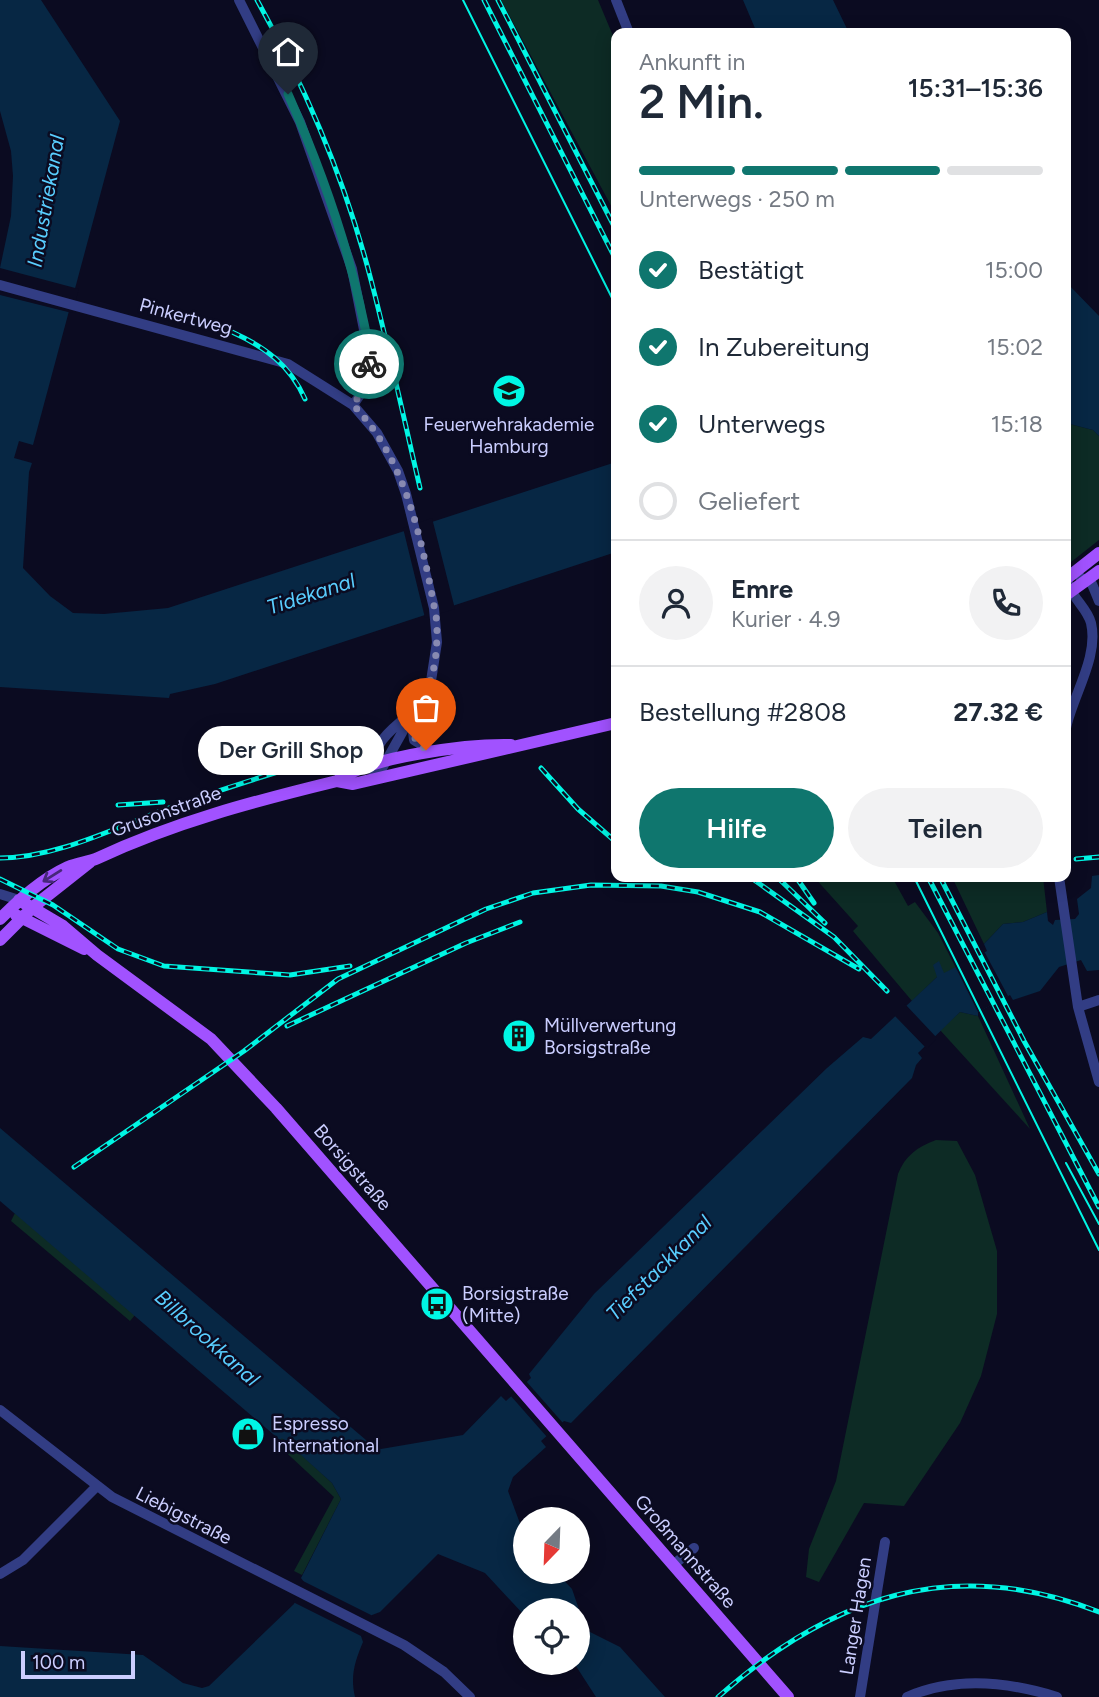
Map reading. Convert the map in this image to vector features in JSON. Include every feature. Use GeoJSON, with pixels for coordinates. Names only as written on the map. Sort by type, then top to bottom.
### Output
{"type":"FeatureCollection","features":[{"type":"Feature","properties":{"kind":"main road"},"geometry":{"type":"LineString","coordinates":[[1071,575],[1099,553]]}},
{"type":"Feature","properties":{"kind":"main road"},"geometry":{"type":"LineString","coordinates":[[1071,592],[1099,571]]}},
{"type":"Feature","properties":{"kind":"main road","name":"Grusonstraße"},"geometry":{"type":"LineString","coordinates":[[337,781],[353,784],[487,755],[511,745],[611,724]]}},
{"type":"Feature","properties":{"kind":"main road","name":"Grusonstraße"},"geometry":{"type":"LineString","coordinates":[[2,913],[70,866],[91,861],[180,824],[337,781],[350,771],[378,764],[485,744],[511,745]]}},
{"type":"Feature","properties":{"kind":"main road","name":"Grusonstraße"},"geometry":{"type":"LineString","coordinates":[[0,940],[33,907],[91,861]]}},
{"type":"Feature","properties":{"kind":"main road"},"geometry":{"type":"LineString","coordinates":[[54,891],[54,909],[63,926]]}},
{"type":"Feature","properties":{"kind":"main road","name":"Borsigstraße"},"geometry":{"type":"LineString","coordinates":[[19,900],[63,926],[97,955],[219,1046],[555,1430]]}},
{"type":"Feature","properties":{"kind":"main road","name":"Borsigstraße"},"geometry":{"type":"LineString","coordinates":[[2,913],[22,918],[97,955]]}},
{"type":"Feature","properties":{"kind":"main road","name":"Großmannstraße"},"geometry":{"type":"LineString","coordinates":[[555,1430],[788,1697]]}},
{"type":"Feature","properties":{"kind":"street"},"geometry":{"type":"LineString","coordinates":[[239,0],[294,109],[320,174],[352,269],[370,360],[366,385],[353,405]]}},
{"type":"Feature","properties":{"kind":"street"},"geometry":{"type":"LineString","coordinates":[[616,0],[627,28]]}},
{"type":"Feature","properties":{"kind":"street","name":"Pinkertweg"},"geometry":{"type":"LineString","coordinates":[[0,285],[279,360],[318,381],[353,405],[387,447],[398,471],[412,518],[437,622],[437,642],[430,681],[378,764],[376,779]]}},
{"type":"Feature","properties":{"kind":"street"},"geometry":{"type":"LineString","coordinates":[[1071,578],[1088,581],[1099,601]]}},
{"type":"Feature","properties":{"kind":"street"},"geometry":{"type":"LineString","coordinates":[[1071,598],[1091,622],[1093,648],[1071,714]]}},
{"type":"Feature","properties":{"kind":"street"},"geometry":{"type":"LineString","coordinates":[[1090,663],[1099,649]]}},
{"type":"Feature","properties":{"kind":"street"},"geometry":{"type":"LineString","coordinates":[[411,714],[414,740],[435,753]]}},
{"type":"Feature","properties":{"kind":"street"},"geometry":{"type":"LineString","coordinates":[[1059,882],[1078,1007],[1099,1082]]}},
{"type":"Feature","properties":{"kind":"street"},"geometry":{"type":"LineString","coordinates":[[0,894],[19,900]]}},
{"type":"Feature","properties":{"kind":"street"},"geometry":{"type":"LineString","coordinates":[[1078,1007],[1099,1000]]}},
{"type":"Feature","properties":{"kind":"street","name":"Liebigstraße"},"geometry":{"type":"LineString","coordinates":[[0,1410],[96,1487],[428,1660],[470,1697]]}},
{"type":"Feature","properties":{"kind":"street"},"geometry":{"type":"LineString","coordinates":[[0,1574],[23,1560],[96,1487]]}},
{"type":"Feature","properties":{"kind":"street","name":"Langer Hagen"},"geometry":{"type":"LineString","coordinates":[[860,1697],[885,1542]]}},
{"type":"Feature","properties":{"kind":"street"},"geometry":{"type":"LineString","coordinates":[[673,1565],[694,1548]]}},
{"type":"Feature","properties":{"kind":"street"},"geometry":{"type":"LineString","coordinates":[[907,1697],[944,1686],[974,1684],[1027,1689],[1057,1697]]}},
{"type":"Feature","properties":{"kind":"green space"},"geometry":{"type":"Polygon","coordinates":[[[501,0],[598,0],[611,31],[611,206],[501,0]]]}},
{"type":"Feature","properties":{"kind":"green space"},"geometry":{"type":"Polygon","coordinates":[[[1071,424],[1093,430],[1099,436],[1099,540],[1071,562],[1071,424]]]}},
{"type":"Feature","properties":{"kind":"green space"},"geometry":{"type":"Polygon","coordinates":[[[818,882],[895,882],[908,906],[915,902],[938,933],[956,968],[937,977],[912,1001],[853,931],[858,926],[818,882]]]}},
{"type":"Feature","properties":{"kind":"green space"},"geometry":{"type":"Polygon","coordinates":[[[954,882],[1044,882],[1047,912],[1023,922],[1003,924],[984,944],[954,882]]]}},
{"type":"Feature","properties":{"kind":"green space"},"geometry":{"type":"Polygon","coordinates":[[[960,1012],[978,1016],[1030,1129],[940,1030],[960,1012]]]}},
{"type":"Feature","properties":{"kind":"green space"},"geometry":{"type":"Polygon","coordinates":[[[936,1140],[957,1141],[975,1175],[997,1251],[997,1314],[981,1376],[960,1423],[904,1506],[864,1503],[819,1582],[806,1577],[809,1549],[836,1481],[898,1174],[912,1153],[936,1140]]]}},
{"type":"Feature","properties":{"kind":"green space"},"geometry":{"type":"Polygon","coordinates":[[[15,1213],[135,1315],[130,1321],[11,1221],[15,1213]]]}},
{"type":"Feature","properties":{"kind":"green space"},"geometry":{"type":"Polygon","coordinates":[[[282,1437],[332,1483],[341,1499],[302,1575],[294,1571],[334,1497],[277,1444],[282,1437]]]}},
{"type":"Feature","properties":{"kind":"water"},"geometry":{"type":"Polygon","coordinates":[[[0,0],[41,0],[120,121],[33,445],[19,441],[14,458],[32,463],[29,472],[23,568],[50,596],[73,613],[104,614],[168,608],[611,464],[611,554],[215,684],[170,694],[169,698],[0,687],[0,268],[11,216],[13,176],[11,151],[0,111],[0,0]]]}},
{"type":"Feature","properties":{"kind":"water"},"geometry":{"type":"Polygon","coordinates":[[[743,0],[833,0],[847,28],[755,28],[743,0]]]}},
{"type":"Feature","properties":{"kind":"water"},"geometry":{"type":"Polygon","coordinates":[[[1071,287],[1099,316],[1099,436],[1093,430],[1071,424],[1071,287]]]}},
{"type":"Feature","properties":{"kind":"water"},"geometry":{"type":"Polygon","coordinates":[[[1099,875],[1099,970],[1087,971],[1081,960],[1059,967],[1040,991],[1013,1000],[1010,995],[978,1012],[978,1016],[960,1012],[918,1053],[922,1058],[916,1065],[912,1078],[571,1423],[564,1421],[541,1441],[546,1447],[513,1477],[508,1491],[514,1507],[513,1584],[567,1584],[575,1598],[513,1598],[513,1603],[485,1573],[438,1554],[380,1612],[372,1615],[361,1636],[363,1642],[354,1669],[355,1697],[0,1697],[0,1646],[143,1655],[183,1683],[202,1688],[209,1686],[294,1604],[304,1582],[301,1578],[341,1499],[332,1483],[282,1438],[280,1440],[0,1201],[0,1128],[373,1446],[381,1449],[463,1435],[501,1396],[506,1401],[531,1378],[529,1374],[594,1294],[827,1068],[863,1037],[871,1039],[937,977],[933,965],[939,961],[944,973],[987,951],[984,944],[1003,924],[1023,922],[1047,912],[1048,921],[1053,925],[1055,920],[1075,919],[1079,914],[1077,899],[1091,888],[1092,876],[1099,875]]]}},
{"type":"Feature","properties":{"kind":"water"},"geometry":{"type":"Polygon","coordinates":[[[590,1632],[620,1647],[665,1697],[596,1697],[582,1675],[590,1675],[590,1632]]]}},
{"type":"Feature","properties":{"kind":"pier"},"geometry":{"type":"Polygon","coordinates":[[[0,268],[79,289],[72,313],[0,295],[0,268]]]}},
{"type":"Feature","properties":{"kind":"pier"},"geometry":{"type":"Polygon","coordinates":[[[432,518],[455,609],[425,618],[403,528],[432,518]]]}},
{"type":"Feature","properties":{"kind":"pier"},"geometry":{"type":"Polygon","coordinates":[[[984,951],[1008,996],[978,1012],[955,966],[984,951]]]}},
{"type":"Feature","properties":{"kind":"pier"},"geometry":{"type":"Polygon","coordinates":[[[905,1004],[937,1038],[927,1049],[894,1015],[905,1004]]]}},
{"type":"Feature","properties":{"kind":"pier"},"geometry":{"type":"Polygon","coordinates":[[[526,1381],[563,1423],[547,1437],[510,1395],[526,1381]]]}},
{"type":"Feature","properties":{"kind":"pier"},"geometry":{"type":"Polygon","coordinates":[[[303,1581],[373,1616],[363,1637],[293,1602],[303,1581]]]}},
{"type":"Feature","properties":{"kind":"tram line"},"geometry":{"type":"LineString","coordinates":[[463,0],[611,296]]}},
{"type":"Feature","properties":{"kind":"tram line"},"geometry":{"type":"LineString","coordinates":[[916,882],[1099,1250]]}},
{"type":"Feature","properties":{"kind":"tram line"},"geometry":{"type":"LineString","coordinates":[[1066,1163],[1099,1224]]}},
{"type":"Feature","properties":{"kind":"railway"},"geometry":{"type":"LineString","coordinates":[[257,0],[308,102],[350,208],[378,306],[420,488]]}},
{"type":"Feature","properties":{"kind":"railway"},"geometry":{"type":"LineString","coordinates":[[484,0],[611,250]]}},
{"type":"Feature","properties":{"kind":"railway"},"geometry":{"type":"LineString","coordinates":[[498,0],[611,220]]}},
{"type":"Feature","properties":{"kind":"railway"},"geometry":{"type":"LineString","coordinates":[[232,332],[275,358],[292,376],[305,399]]}},
{"type":"Feature","properties":{"kind":"railway"},"geometry":{"type":"LineString","coordinates":[[0,858],[21,857],[65,847],[192,800],[352,749]]}},
{"type":"Feature","properties":{"kind":"railway"},"geometry":{"type":"LineString","coordinates":[[541,768],[578,809],[611,838]]}},
{"type":"Feature","properties":{"kind":"railway"},"geometry":{"type":"LineString","coordinates":[[118,805],[163,802]]}},
{"type":"Feature","properties":{"kind":"railway"},"geometry":{"type":"LineString","coordinates":[[1076,859],[1099,857]]}},
{"type":"Feature","properties":{"kind":"railway"},"geometry":{"type":"LineString","coordinates":[[0,879],[53,905],[118,949],[164,966],[290,975],[350,966]]}},
{"type":"Feature","properties":{"kind":"railway"},"geometry":{"type":"LineString","coordinates":[[757,882],[834,937],[887,991]]}},
{"type":"Feature","properties":{"kind":"railway"},"geometry":{"type":"LineString","coordinates":[[782,882],[825,923]]}},
{"type":"Feature","properties":{"kind":"railway"},"geometry":{"type":"LineString","coordinates":[[799,882],[814,903]]}},
{"type":"Feature","properties":{"kind":"railway"},"geometry":{"type":"LineString","coordinates":[[931,882],[1099,1207]]}},
{"type":"Feature","properties":{"kind":"railway"},"geometry":{"type":"LineString","coordinates":[[943,882],[1024,1041],[1099,1174]]}},
{"type":"Feature","properties":{"kind":"railway"},"geometry":{"type":"LineString","coordinates":[[74,1167],[244,1051],[338,979],[486,909],[533,893],[591,885],[661,886],[698,892],[760,912],[859,969]]}},
{"type":"Feature","properties":{"kind":"railway"},"geometry":{"type":"LineString","coordinates":[[287,1026],[466,943],[520,922]]}},
{"type":"Feature","properties":{"kind":"railway"},"geometry":{"type":"LineString","coordinates":[[718,1697],[761,1662],[805,1633],[849,1611],[896,1595],[944,1587],[993,1587],[1045,1595],[1099,1612]]}},
{"type":"Feature","properties":{"kind":"way so far"},"geometry":{"type":"LineString","coordinates":[[369,364],[369,376],[363,393],[353,405],[387,447],[398,471],[437,622],[435,662],[430,681],[411,714],[413,736],[417,744],[426,750]]}},
{"type":"Feature","properties":{"kind":"place","name":"Feuerwehrakademie Hamburg"},"geometry":{"type":"Point","coordinates":[509,391]}},
{"type":"Feature","properties":{"kind":"place","name":"Der Grill Shop"},"geometry":{"type":"Point","coordinates":[426,750]}},
{"type":"Feature","properties":{"kind":"place","name":"Müllverwertung Borsigstraße"},"geometry":{"type":"Point","coordinates":[519,1036]}},
{"type":"Feature","properties":{"kind":"place","name":"Borsigstraße (Mitte)"},"geometry":{"type":"Point","coordinates":[437,1304]}},
{"type":"Feature","properties":{"kind":"place","name":"Espresso International"},"geometry":{"type":"Point","coordinates":[248,1434]}},
{"type":"Feature","properties":{"kind":"route"},"geometry":{"type":"LineString","coordinates":[[288,94],[320,174],[352,269],[368,340],[369,364]]}},
{"type":"Feature","properties":{"kind":"water label","name":"Industriekanal"},"geometry":{"type":"Point","coordinates":[46,201]}},
{"type":"Feature","properties":{"kind":"water label","name":"Tidekanal"},"geometry":{"type":"Point","coordinates":[311,594]}},
{"type":"Feature","properties":{"kind":"water label","name":"Tiefstackkanal"},"geometry":{"type":"Point","coordinates":[659,1268]}},
{"type":"Feature","properties":{"kind":"water label","name":"Billbrookkanal"},"geometry":{"type":"Point","coordinates":[207,1338]}}]}
